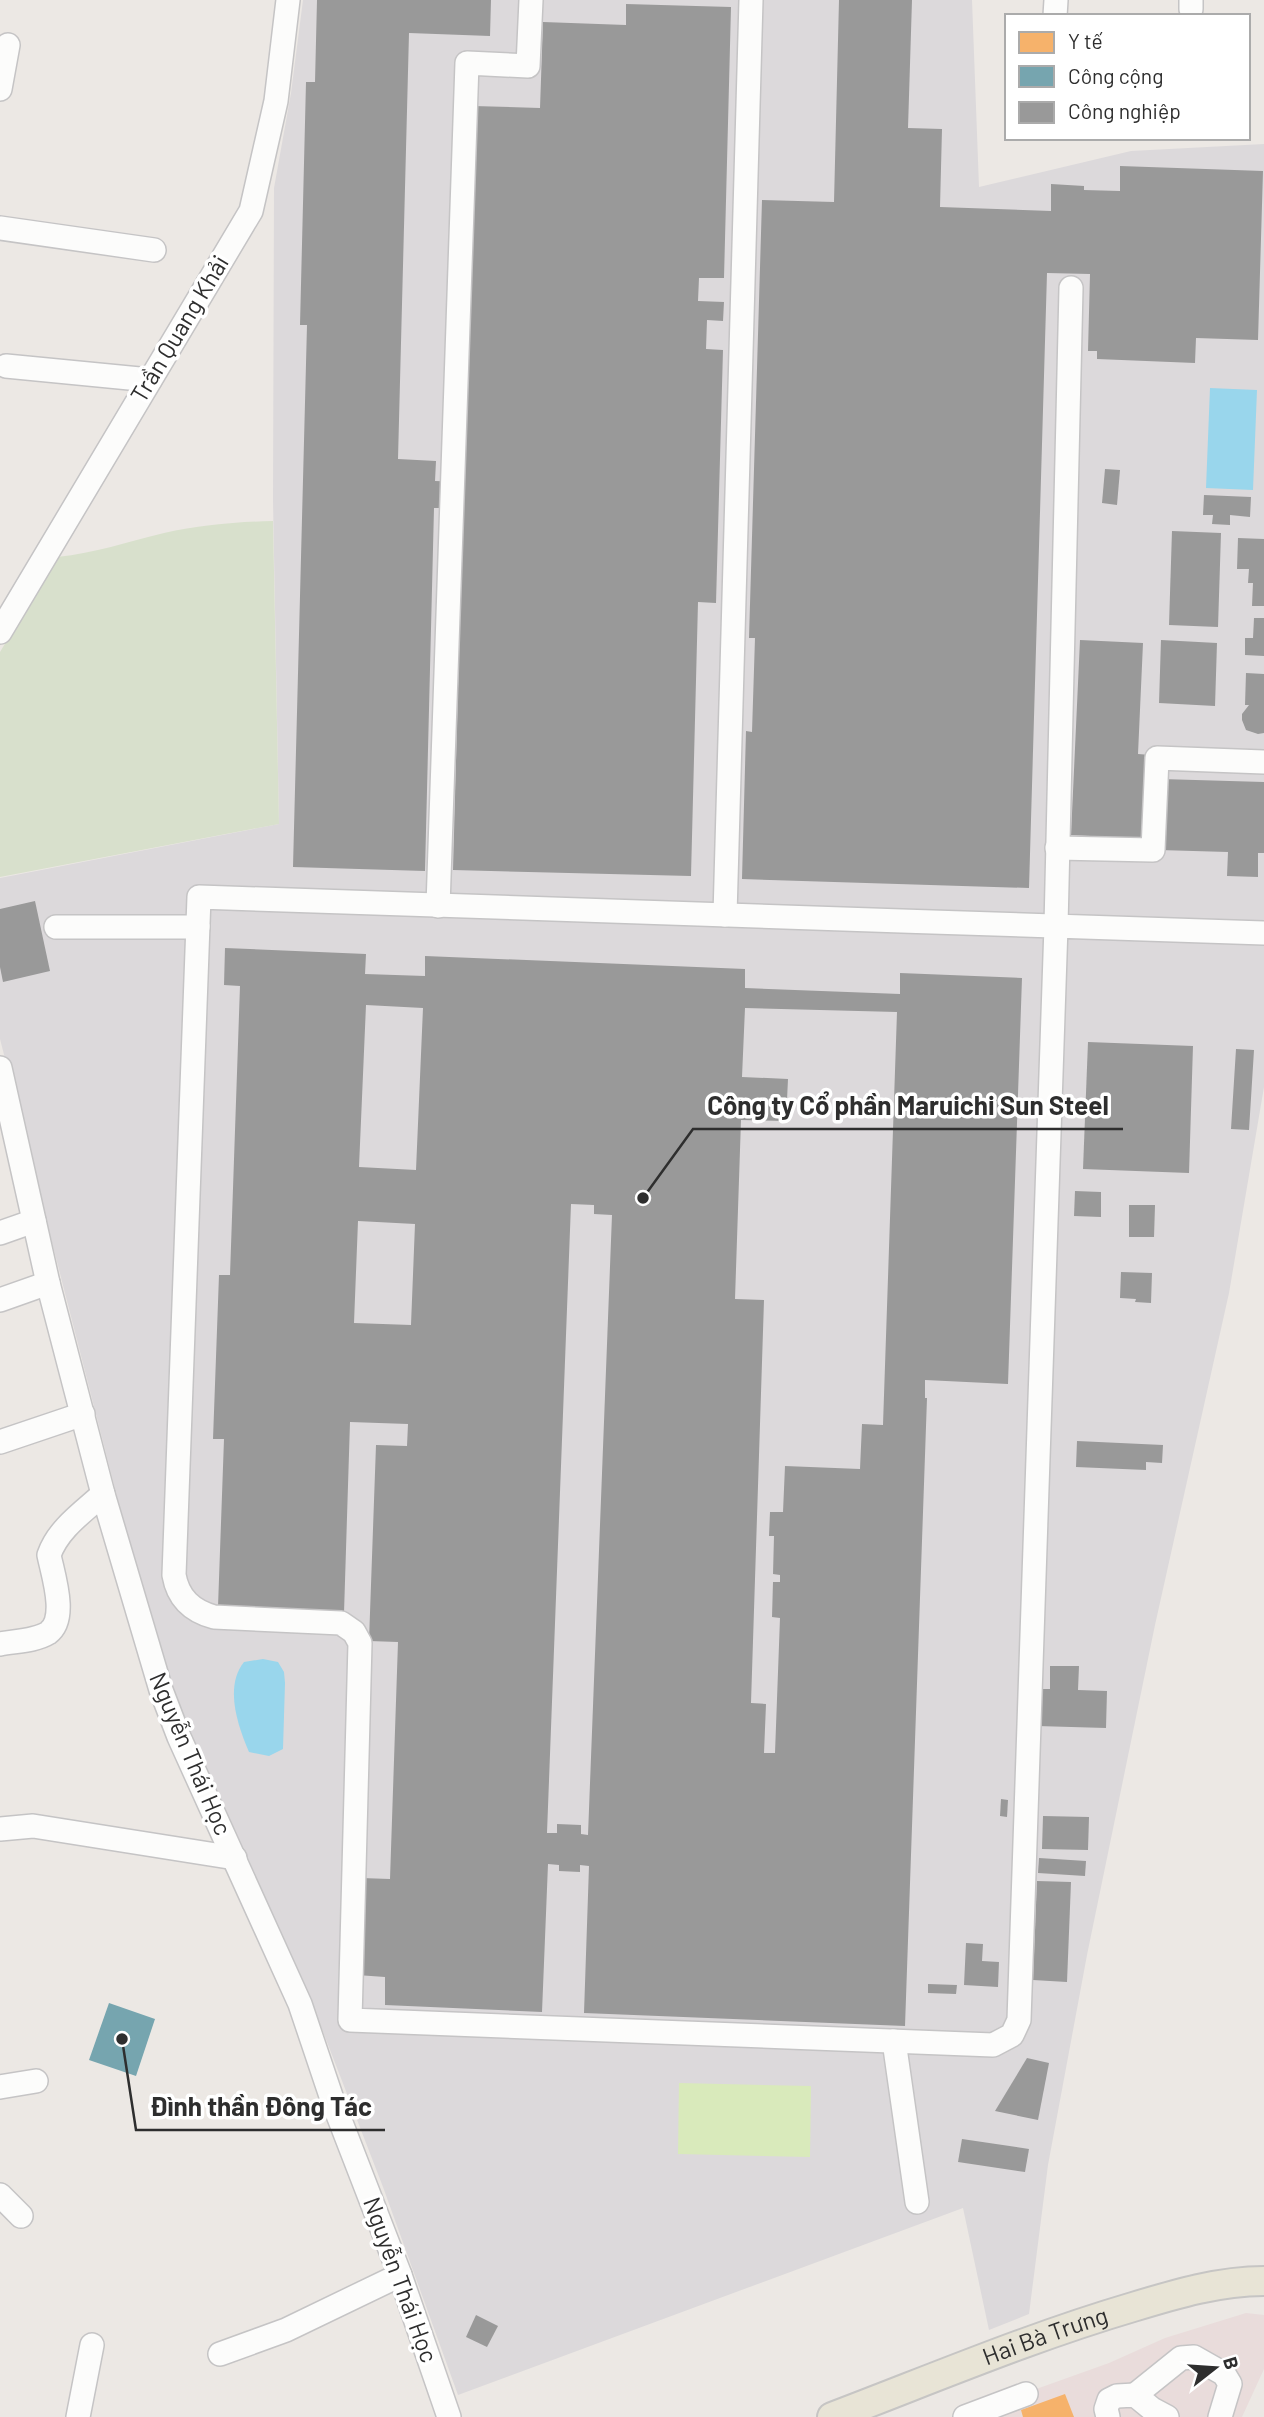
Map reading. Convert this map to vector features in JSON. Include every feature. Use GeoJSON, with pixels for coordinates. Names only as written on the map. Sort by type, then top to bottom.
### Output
{"type":"FeatureCollection","features":[{"type":"Feature","properties":{"kind":"main road","name":"Hai Bà Trưng"},"geometry":{"type":"LineString","coordinates":[[832,2417],[1076,2323],[1182,2293],[1238,2281],[1264,2281]]}},
{"type":"Feature","properties":{"kind":"street","name":"Trần Quang Khải"},"geometry":{"type":"LineString","coordinates":[[0,632],[251,211],[276,101],[288,0]]}},
{"type":"Feature","properties":{"kind":"street"},"geometry":{"type":"LineString","coordinates":[[438,906],[467,63],[528,66],[531,0]]}},
{"type":"Feature","properties":{"kind":"street"},"geometry":{"type":"LineString","coordinates":[[725,915],[751,0]]}},
{"type":"Feature","properties":{"kind":"street"},"geometry":{"type":"LineString","coordinates":[[0,89],[8,45]]}},
{"type":"Feature","properties":{"kind":"street"},"geometry":{"type":"LineString","coordinates":[[0,229],[154,250]]}},
{"type":"Feature","properties":{"kind":"street"},"geometry":{"type":"LineString","coordinates":[[1071,288],[1056,926],[1019,2020],[1012,2035],[993,2045],[350,2020],[360,1643],[354,1632],[341,1623],[214,1617],[202,1614],[184,1600],[174,1575],[199,897],[438,906],[725,915],[1056,926],[1264,933]]}},
{"type":"Feature","properties":{"kind":"street"},"geometry":{"type":"LineString","coordinates":[[6,366],[150,380]]}},
{"type":"Feature","properties":{"kind":"street"},"geometry":{"type":"LineString","coordinates":[[1057,848],[1153,850],[1157,758],[1264,762]]}},
{"type":"Feature","properties":{"kind":"street"},"geometry":{"type":"LineString","coordinates":[[56,927],[198,927]]}},
{"type":"Feature","properties":{"kind":"street","name":"Nguyễn Thái Học"},"geometry":{"type":"LineString","coordinates":[[0,1068],[3,1095],[48,1283],[103,1494],[161,1690],[178,1737],[300,2004],[333,2102],[400,2275],[449,2417]]}},
{"type":"Feature","properties":{"kind":"street"},"geometry":{"type":"LineString","coordinates":[[0,1233],[34,1221]]}},
{"type":"Feature","properties":{"kind":"street"},"geometry":{"type":"LineString","coordinates":[[0,1300],[48,1283]]}},
{"type":"Feature","properties":{"kind":"street"},"geometry":{"type":"LineString","coordinates":[[0,1442],[83,1414]]}},
{"type":"Feature","properties":{"kind":"street"},"geometry":{"type":"LineString","coordinates":[[0,1644],[34,1638],[48,1633],[56,1625],[60,1611],[49,1555],[52,1546],[60,1533],[103,1494]]}},
{"type":"Feature","properties":{"kind":"street"},"geometry":{"type":"LineString","coordinates":[[0,1829],[33,1826],[235,1858]]}},
{"type":"Feature","properties":{"kind":"street"},"geometry":{"type":"LineString","coordinates":[[894,2041],[918,2202]]}},
{"type":"Feature","properties":{"kind":"street"},"geometry":{"type":"LineString","coordinates":[[0,2087],[36,2081]]}},
{"type":"Feature","properties":{"kind":"street"},"geometry":{"type":"LineString","coordinates":[[0,2195],[21,2216]]}},
{"type":"Feature","properties":{"kind":"street"},"geometry":{"type":"LineString","coordinates":[[220,2354],[286,2330],[400,2275]]}},
{"type":"Feature","properties":{"kind":"street"},"geometry":{"type":"LineString","coordinates":[[78,2417],[92,2345]]}},
{"type":"Feature","properties":{"kind":"street"},"geometry":{"type":"LineString","coordinates":[[1108,2417],[1106,2409],[1109,2400],[1117,2396],[1135,2395],[1181,2358],[1194,2357],[1224,2374],[1230,2384],[1220,2417]]}},
{"type":"Feature","properties":{"kind":"street"},"geometry":{"type":"LineString","coordinates":[[965,2417],[1026,2394]]}},
{"type":"Feature","properties":{"kind":"street"},"geometry":{"type":"LineString","coordinates":[[1135,2395],[1167,2417]]}},
{"type":"Feature","properties":{"kind":"shaded area"},"geometry":{"type":"Polygon","coordinates":[[[303,0],[972,0],[979,187],[1131,151],[1264,144],[1264,1087],[1229,1293],[1155,1625],[1087,1955],[1048,2165],[1029,2314],[989,2330],[963,2208],[458,2395],[383,2187],[310,1998],[165,1684],[0,1039],[0,878],[279,824],[273,500],[274,188],[291,93],[303,0]]]}},
{"type":"Feature","properties":{"kind":"shaded area"},"geometry":{"type":"Polygon","coordinates":[[[1246,2313],[1264,2315],[1264,2369],[1242,2417],[958,2417],[1109,2363],[1165,2338],[1246,2313]]]}},
{"type":"Feature","properties":{"kind":"green space"},"geometry":{"type":"Polygon","coordinates":[[[273,521],[279,824],[0,877],[0,652],[57,557],[191,528],[273,521]]]}},
{"type":"Feature","properties":{"kind":"green space"},"geometry":{"type":"Polygon","coordinates":[[[679,2083],[811,2086],[810,2157],[678,2154],[679,2083]]]}},
{"type":"Feature","properties":{"kind":"water"},"geometry":{"type":"Polygon","coordinates":[[[1210,388],[1257,390],[1253,490],[1206,488],[1210,388]]]}},
{"type":"Feature","properties":{"kind":"water"},"geometry":{"type":"Polygon","coordinates":[[[263,1659],[278,1662],[284,1672],[285,1683],[283,1749],[269,1756],[249,1752],[237,1719],[234,1695],[238,1672],[244,1662],[263,1659]]]}},
{"type":"Feature","properties":{"kind":"building: Y tế"},"geometry":{"type":"Polygon","coordinates":[[[1065,2394],[1074,2417],[1023,2417],[1021,2410],[1065,2394]]]}},
{"type":"Feature","properties":{"kind":"building: Công cộng"},"geometry":{"type":"Polygon","coordinates":[[[109,2003],[155,2019],[136,2076],[89,2060],[109,2003]]]}},
{"type":"Feature","properties":{"kind":"building: Công nghiệp"},"geometry":{"type":"Polygon","coordinates":[[[317,0],[491,0],[490,36],[409,33],[398,459],[436,461],[435,481],[463,482],[473,106],[540,108],[543,22],[626,25],[626,4],[731,7],[724,278],[699,278],[698,301],[724,302],[723,321],[707,320],[706,349],[723,350],[716,603],[698,602],[691,876],[453,870],[463,508],[434,508],[425,871],[293,867],[307,325],[300,325],[306,82],[315,82],[317,0]]]}},
{"type":"Feature","properties":{"kind":"building: Công nghiệp"},"geometry":{"type":"Polygon","coordinates":[[[839,0],[912,0],[908,128],[942,129],[940,207],[1051,211],[1051,184],[1084,186],[1084,190],[1120,191],[1120,166],[1263,171],[1258,340],[1196,338],[1195,363],[1097,359],[1097,351],[1088,351],[1090,274],[1047,273],[1029,888],[742,879],[746,731],[752,732],[755,638],[749,638],[762,200],[834,202],[839,0]]]}},
{"type":"Feature","properties":{"kind":"building: Công nghiệp"},"geometry":{"type":"Polygon","coordinates":[[[1105,469],[1120,470],[1117,505],[1102,503],[1105,469]]]}},
{"type":"Feature","properties":{"kind":"building: Công nghiệp"},"geometry":{"type":"Polygon","coordinates":[[[1204,495],[1251,497],[1250,517],[1230,515],[1230,525],[1212,524],[1213,515],[1203,515],[1204,495]]]}},
{"type":"Feature","properties":{"kind":"building: Công nghiệp"},"geometry":{"type":"Polygon","coordinates":[[[1172,531],[1221,533],[1218,627],[1169,625],[1172,531]]]}},
{"type":"Feature","properties":{"kind":"building: Công nghiệp"},"geometry":{"type":"Polygon","coordinates":[[[1238,538],[1264,539],[1264,606],[1252,606],[1253,583],[1248,583],[1249,569],[1237,569],[1238,538]]]}},
{"type":"Feature","properties":{"kind":"building: Công nghiệp"},"geometry":{"type":"Polygon","coordinates":[[[1254,618],[1264,618],[1264,656],[1245,655],[1245,638],[1253,638],[1254,618]]]}},
{"type":"Feature","properties":{"kind":"building: Công nghiệp"},"geometry":{"type":"Polygon","coordinates":[[[1080,640],[1143,643],[1138,754],[1151,755],[1148,839],[1071,835],[1080,640]]]}},
{"type":"Feature","properties":{"kind":"building: Công nghiệp"},"geometry":{"type":"Polygon","coordinates":[[[1161,640],[1217,643],[1215,706],[1159,703],[1161,640]]]}},
{"type":"Feature","properties":{"kind":"building: Công nghiệp"},"geometry":{"type":"Polygon","coordinates":[[[1246,673],[1264,674],[1264,733],[1246,730],[1242,720],[1242,714],[1249,705],[1245,705],[1246,673]]]}},
{"type":"Feature","properties":{"kind":"building: Công nghiệp"},"geometry":{"type":"Polygon","coordinates":[[[1161,779],[1264,782],[1264,853],[1258,853],[1258,877],[1227,876],[1228,852],[1159,850],[1161,779]]]}},
{"type":"Feature","properties":{"kind":"building: Công nghiệp"},"geometry":{"type":"Polygon","coordinates":[[[35,901],[50,971],[3,982],[0,967],[0,909],[35,901]]]}},
{"type":"Feature","properties":{"kind":"building: Công nghiệp"},"geometry":{"type":"Polygon","coordinates":[[[225,948],[366,954],[365,974],[425,976],[425,956],[745,969],[745,988],[900,994],[900,973],[1022,978],[1008,1384],[925,1380],[927,1398],[905,2026],[584,2013],[589,1866],[580,1865],[580,1872],[559,1871],[559,1865],[548,1864],[542,2012],[385,2005],[385,1977],[357,1975],[361,1878],[390,1879],[398,1642],[369,1641],[376,1445],[407,1446],[408,1424],[350,1422],[344,1613],[218,1607],[224,1439],[213,1439],[219,1275],[230,1275],[240,986],[224,985],[225,948]],[[366,1005],[359,1167],[416,1170],[423,1008],[366,1005]],[[745,1008],[742,1077],[788,1079],[786,1121],[741,1120],[735,1299],[764,1300],[751,1703],[766,1704],[764,1753],[775,1753],[780,1618],[772,1617],[773,1582],[780,1582],[780,1575],[773,1574],[774,1536],[769,1536],[770,1512],[783,1512],[785,1466],[860,1469],[862,1424],[883,1425],[897,1012],[745,1008]],[[571,1204],[547,1833],[557,1833],[557,1824],[581,1825],[581,1834],[588,1835],[612,1215],[594,1214],[594,1205],[571,1204]],[[358,1221],[354,1323],[411,1325],[415,1224],[358,1221]]]}},
{"type":"Feature","properties":{"kind":"building: Công nghiệp"},"geometry":{"type":"Polygon","coordinates":[[[1088,1042],[1193,1046],[1189,1173],[1083,1169],[1088,1042]]]}},
{"type":"Feature","properties":{"kind":"building: Công nghiệp"},"geometry":{"type":"Polygon","coordinates":[[[1236,1049],[1254,1050],[1249,1130],[1231,1129],[1236,1049]]]}},
{"type":"Feature","properties":{"kind":"building: Công nghiệp"},"geometry":{"type":"Polygon","coordinates":[[[1075,1191],[1101,1192],[1101,1217],[1074,1216],[1075,1191]]]}},
{"type":"Feature","properties":{"kind":"building: Công nghiệp"},"geometry":{"type":"Polygon","coordinates":[[[1129,1205],[1155,1205],[1154,1237],[1129,1237],[1129,1205]]]}},
{"type":"Feature","properties":{"kind":"building: Công nghiệp"},"geometry":{"type":"Polygon","coordinates":[[[1121,1272],[1152,1273],[1151,1303],[1120,1298],[1121,1272]]]}},
{"type":"Feature","properties":{"kind":"building: Công nghiệp"},"geometry":{"type":"Polygon","coordinates":[[[1077,1441],[1163,1445],[1162,1463],[1146,1462],[1146,1470],[1076,1467],[1077,1441]]]}},
{"type":"Feature","properties":{"kind":"building: Công nghiệp"},"geometry":{"type":"Polygon","coordinates":[[[1050,1666],[1079,1666],[1078,1690],[1107,1691],[1106,1728],[1037,1726],[1037,1689],[1050,1689],[1050,1666]]]}},
{"type":"Feature","properties":{"kind":"building: Công nghiệp"},"geometry":{"type":"Polygon","coordinates":[[[1001,1799],[1008,1800],[1007,1817],[1000,1816],[1001,1799]]]}},
{"type":"Feature","properties":{"kind":"building: Công nghiệp"},"geometry":{"type":"Polygon","coordinates":[[[1043,1816],[1089,1817],[1088,1850],[1042,1849],[1043,1816]]]}},
{"type":"Feature","properties":{"kind":"building: Công nghiệp"},"geometry":{"type":"Polygon","coordinates":[[[1039,1858],[1086,1861],[1085,1876],[1038,1873],[1039,1858]]]}},
{"type":"Feature","properties":{"kind":"building: Công nghiệp"},"geometry":{"type":"Polygon","coordinates":[[[1037,1881],[1071,1882],[1067,1982],[1033,1980],[1037,1881]]]}},
{"type":"Feature","properties":{"kind":"building: Công nghiệp"},"geometry":{"type":"Polygon","coordinates":[[[966,1943],[983,1944],[982,1961],[999,1962],[998,1987],[964,1985],[966,1943]]]}},
{"type":"Feature","properties":{"kind":"building: Công nghiệp"},"geometry":{"type":"Polygon","coordinates":[[[928,1984],[957,1985],[956,1994],[928,1993],[928,1984]]]}},
{"type":"Feature","properties":{"kind":"building: Công nghiệp"},"geometry":{"type":"Polygon","coordinates":[[[1027,2058],[1049,2063],[1038,2120],[995,2111],[1027,2058]]]}},
{"type":"Feature","properties":{"kind":"building: Công nghiệp"},"geometry":{"type":"Polygon","coordinates":[[[962,2139],[1029,2149],[1025,2172],[958,2162],[962,2139]]]}},
{"type":"Feature","properties":{"kind":"building: Công nghiệp"},"geometry":{"type":"Polygon","coordinates":[[[476,2315],[498,2326],[487,2347],[466,2337],[476,2315]]]}},
{"type":"Feature","properties":{"kind":"place","name":"Công ty Cổ phần Maruichi Sun Steel"},"geometry":{"type":"Point","coordinates":[643,1198]}},
{"type":"Feature","properties":{"kind":"place","name":"Đình thần Đông Tác"},"geometry":{"type":"Point","coordinates":[122,2039]}}]}
